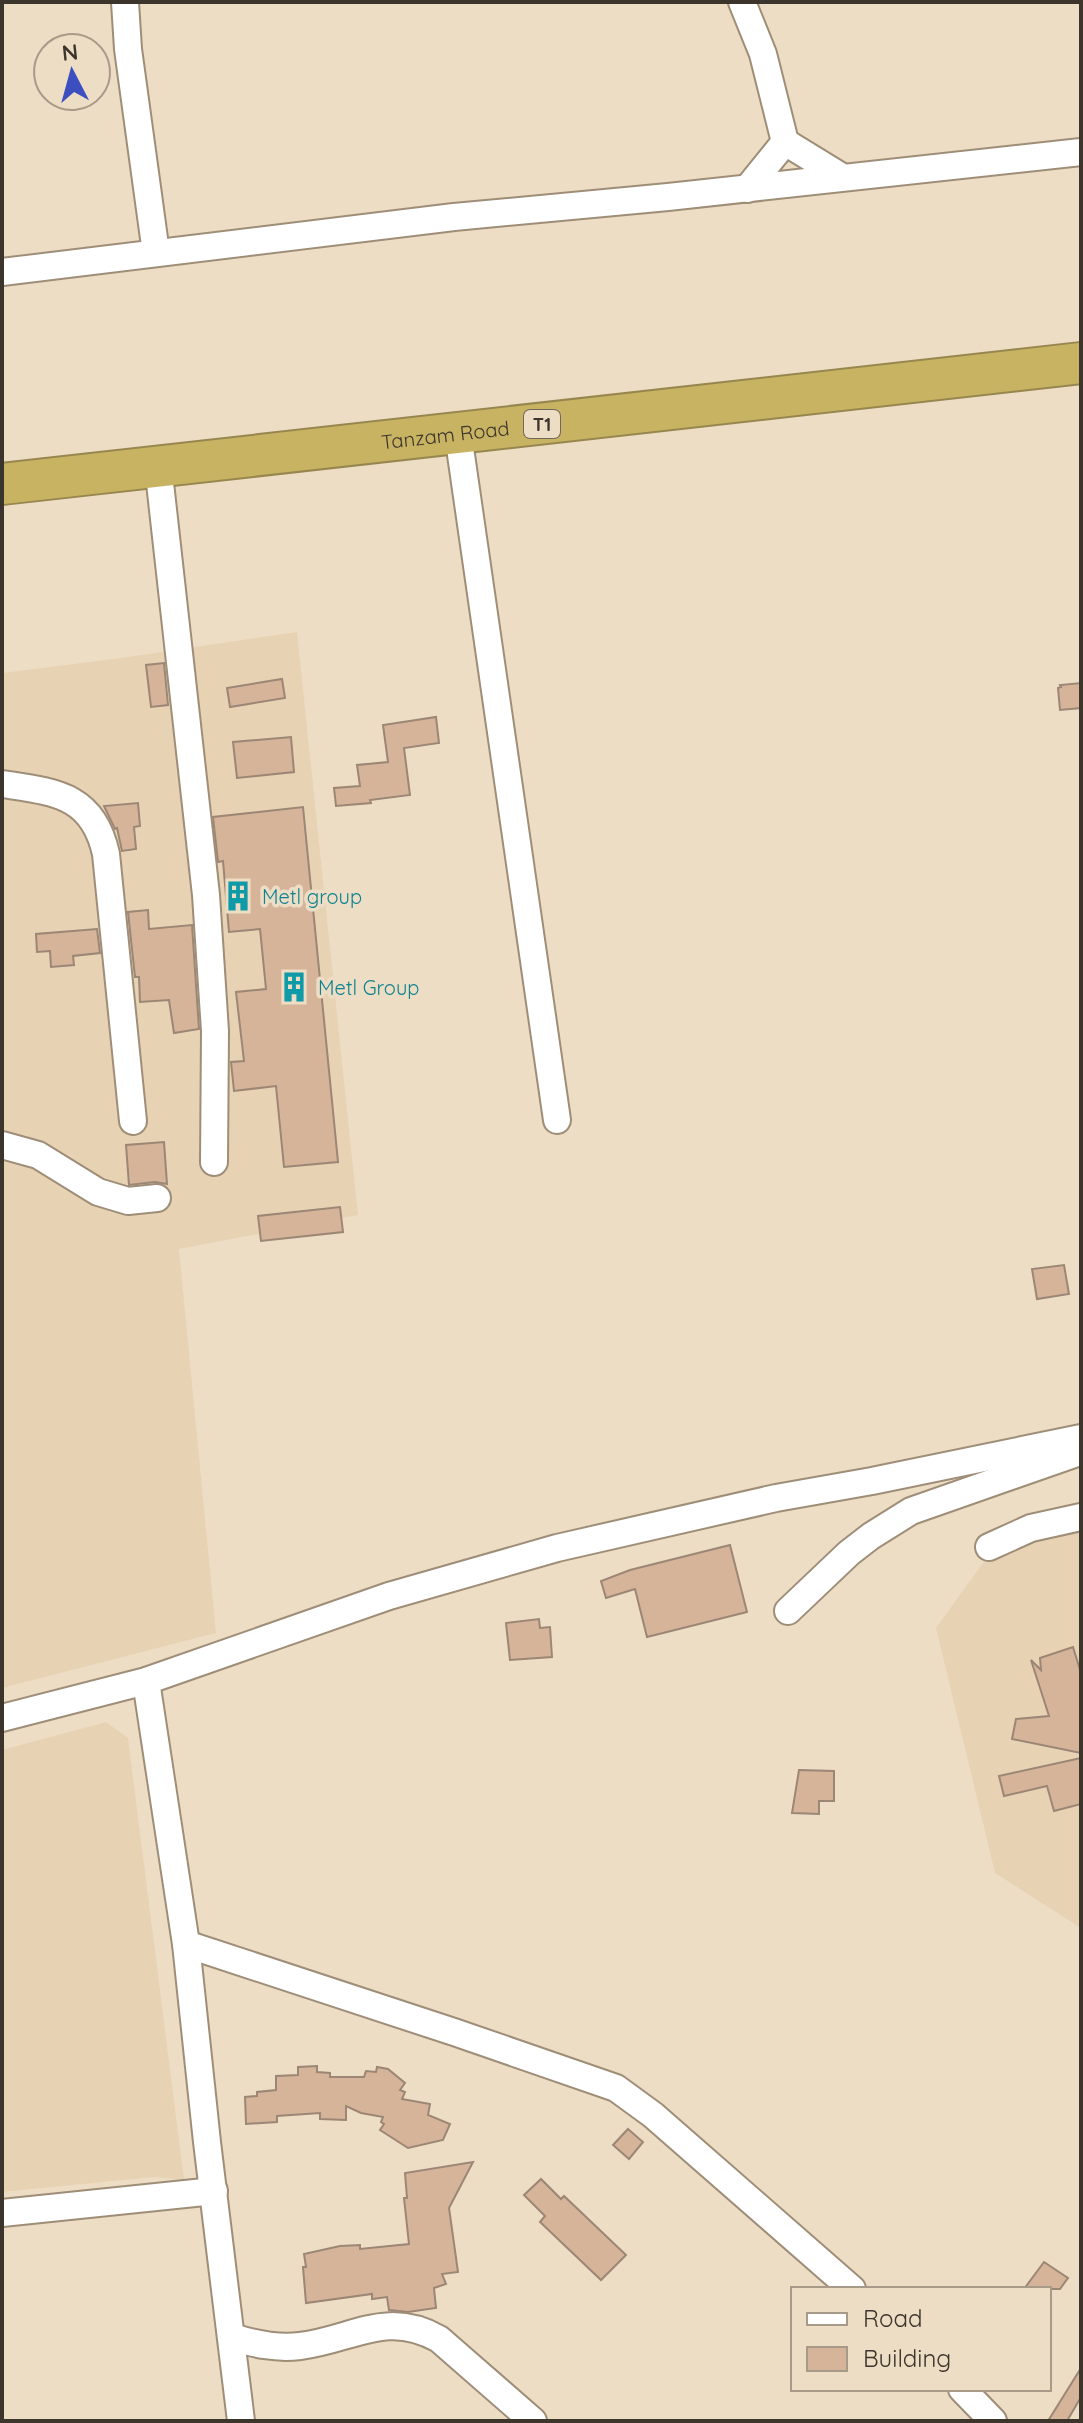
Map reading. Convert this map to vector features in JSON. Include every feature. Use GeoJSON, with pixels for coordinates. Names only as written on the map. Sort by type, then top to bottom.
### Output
{"type":"FeatureCollection","features":[{"type":"Feature","properties":{"kind":"highway","name":"Tanzam Road"},"geometry":{"type":"LineString","coordinates":[[2,484],[1081,363]]}},
{"type":"Feature","properties":{"kind":"street"},"geometry":{"type":"LineString","coordinates":[[125,2],[128,49],[156,253]]}},
{"type":"Feature","properties":{"kind":"street"},"geometry":{"type":"LineString","coordinates":[[742,2],[763,54],[785,142],[842,177]]}},
{"type":"Feature","properties":{"kind":"street"},"geometry":{"type":"LineString","coordinates":[[747,189],[785,142]]}},
{"type":"Feature","properties":{"kind":"street"},"geometry":{"type":"LineString","coordinates":[[2,272],[454,217],[1081,152]]}},
{"type":"Feature","properties":{"kind":"street"},"geometry":{"type":"LineString","coordinates":[[458,434],[557,1120]]}},
{"type":"Feature","properties":{"kind":"street"},"geometry":{"type":"LineString","coordinates":[[158,465],[206,895],[215,1031],[214,1162]]}},
{"type":"Feature","properties":{"kind":"street"},"geometry":{"type":"LineString","coordinates":[[2,784],[48,791],[65,797],[89,815],[99,828],[106,854],[133,1121]]}},
{"type":"Feature","properties":{"kind":"street"},"geometry":{"type":"LineString","coordinates":[[2,1145],[38,1155],[98,1192],[128,1201],[157,1198]]}},
{"type":"Feature","properties":{"kind":"street"},"geometry":{"type":"LineString","coordinates":[[2,1718],[146,1681],[389,1596],[557,1548],[776,1498],[1081,1438]]}},
{"type":"Feature","properties":{"kind":"street"},"geometry":{"type":"LineString","coordinates":[[788,1611],[849,1553],[911,1511],[1081,1451]]}},
{"type":"Feature","properties":{"kind":"street"},"geometry":{"type":"LineString","coordinates":[[989,1547],[1031,1528],[1081,1517]]}},
{"type":"Feature","properties":{"kind":"street"},"geometry":{"type":"LineString","coordinates":[[146,1681],[186,1944],[241,2421]]}},
{"type":"Feature","properties":{"kind":"street"},"geometry":{"type":"LineString","coordinates":[[186,1944],[616,2088],[653,2115],[850,2287]]}},
{"type":"Feature","properties":{"kind":"street"},"geometry":{"type":"LineString","coordinates":[[2,2213],[214,2191]]}},
{"type":"Feature","properties":{"kind":"street"},"geometry":{"type":"LineString","coordinates":[[232,2337],[270,2346],[300,2346],[383,2326],[402,2325],[422,2329],[439,2339],[533,2421]]}},
{"type":"Feature","properties":{"kind":"street"},"geometry":{"type":"LineString","coordinates":[[964,2391],[993,2421]]}},
{"type":"Feature","properties":{"kind":"shaded area"},"geometry":{"type":"Polygon","coordinates":[[[297,632],[358,1215],[179,1249],[216,1633],[2,1688],[2,673],[297,632]]]}},
{"type":"Feature","properties":{"kind":"shaded area"},"geometry":{"type":"Polygon","coordinates":[[[1081,1523],[1081,1928],[995,1873],[936,1628],[996,1545],[1081,1523]]]}},
{"type":"Feature","properties":{"kind":"shaded area"},"geometry":{"type":"Polygon","coordinates":[[[106,1722],[128,1738],[184,2180],[154,2177],[2,2192],[2,1750],[106,1722]]]}},
{"type":"Feature","properties":{"kind":"building"},"geometry":{"type":"Polygon","coordinates":[[[164,663],[168,705],[151,707],[146,665],[164,663]]]}},
{"type":"Feature","properties":{"kind":"building"},"geometry":{"type":"Polygon","coordinates":[[[282,679],[285,698],[230,707],[227,688],[282,679]]]}},
{"type":"Feature","properties":{"kind":"building"},"geometry":{"type":"Polygon","coordinates":[[[1081,683],[1081,708],[1060,710],[1060,685],[1081,683]]]}},
{"type":"Feature","properties":{"kind":"building"},"geometry":{"type":"Polygon","coordinates":[[[436,717],[439,743],[404,748],[410,795],[336,806],[334,788],[360,786],[357,765],[388,762],[383,725],[436,717]]]}},
{"type":"Feature","properties":{"kind":"building"},"geometry":{"type":"Polygon","coordinates":[[[291,737],[294,772],[237,778],[233,742],[291,737]]]}},
{"type":"Feature","properties":{"kind":"building"},"geometry":{"type":"Polygon","coordinates":[[[138,803],[140,826],[134,827],[136,849],[122,851],[117,828],[104,806],[138,803]]]}},
{"type":"Feature","properties":{"kind":"building","name":"Metl Group"},"geometry":{"type":"Polygon","coordinates":[[[303,807],[338,1162],[284,1167],[276,1086],[234,1091],[231,1062],[244,1061],[236,992],[266,989],[260,929],[229,932],[223,861],[218,862],[213,817],[303,807]]]}},
{"type":"Feature","properties":{"kind":"building"},"geometry":{"type":"Polygon","coordinates":[[[148,910],[149,929],[192,925],[199,1029],[174,1033],[169,1000],[140,1002],[128,912],[148,910]]]}},
{"type":"Feature","properties":{"kind":"building"},"geometry":{"type":"Polygon","coordinates":[[[97,929],[100,953],[73,956],[74,965],[51,967],[50,951],[37,952],[36,934],[97,929]]]}},
{"type":"Feature","properties":{"kind":"building"},"geometry":{"type":"Polygon","coordinates":[[[164,1142],[167,1184],[129,1185],[126,1145],[164,1142]]]}},
{"type":"Feature","properties":{"kind":"building"},"geometry":{"type":"Polygon","coordinates":[[[340,1207],[343,1232],[261,1241],[258,1216],[340,1207]]]}},
{"type":"Feature","properties":{"kind":"building"},"geometry":{"type":"Polygon","coordinates":[[[1064,1265],[1069,1294],[1037,1299],[1032,1269],[1064,1265]]]}},
{"type":"Feature","properties":{"kind":"building"},"geometry":{"type":"Polygon","coordinates":[[[730,1545],[747,1612],[647,1637],[635,1589],[606,1598],[601,1581],[630,1570],[730,1545]]]}},
{"type":"Feature","properties":{"kind":"building"},"geometry":{"type":"Polygon","coordinates":[[[539,1619],[540,1628],[550,1627],[552,1657],[510,1660],[506,1623],[539,1619]]]}},
{"type":"Feature","properties":{"kind":"building"},"geometry":{"type":"Polygon","coordinates":[[[1073,1647],[1081,1673],[1081,1753],[1012,1739],[1016,1719],[1049,1716],[1031,1660],[1041,1670],[1040,1658],[1073,1647]]]}},
{"type":"Feature","properties":{"kind":"building"},"geometry":{"type":"Polygon","coordinates":[[[1081,1758],[1081,1804],[1054,1811],[1047,1786],[1004,1796],[999,1776],[1081,1758]]]}},
{"type":"Feature","properties":{"kind":"building"},"geometry":{"type":"Polygon","coordinates":[[[799,1770],[834,1771],[834,1801],[819,1801],[819,1814],[792,1813],[799,1770]]]}},
{"type":"Feature","properties":{"kind":"building"},"geometry":{"type":"Polygon","coordinates":[[[317,2066],[317,2072],[330,2073],[330,2077],[364,2077],[366,2071],[376,2072],[377,2067],[388,2069],[405,2083],[400,2090],[405,2092],[402,2099],[430,2104],[428,2115],[450,2124],[443,2140],[408,2148],[380,2130],[384,2124],[381,2122],[383,2117],[361,2113],[346,2106],[346,2120],[320,2119],[320,2113],[277,2116],[277,2122],[246,2124],[245,2097],[276,2090],[276,2076],[298,2075],[298,2067],[317,2066]]]}},
{"type":"Feature","properties":{"kind":"building"},"geometry":{"type":"Polygon","coordinates":[[[628,2129],[643,2142],[629,2159],[613,2145],[628,2129]]]}},
{"type":"Feature","properties":{"kind":"building"},"geometry":{"type":"Polygon","coordinates":[[[473,2162],[449,2208],[458,2272],[442,2274],[446,2284],[434,2288],[436,2308],[408,2312],[389,2310],[387,2297],[372,2299],[372,2294],[306,2303],[304,2254],[340,2246],[360,2245],[360,2249],[409,2244],[404,2198],[407,2198],[405,2173],[473,2162]]]}},
{"type":"Feature","properties":{"kind":"building"},"geometry":{"type":"Polygon","coordinates":[[[541,2179],[561,2199],[564,2196],[626,2255],[601,2280],[540,2222],[545,2216],[524,2195],[541,2179]]]}},
{"type":"Feature","properties":{"kind":"building"},"geometry":{"type":"Polygon","coordinates":[[[1044,2262],[1068,2278],[1060,2289],[1025,2287],[1044,2262]]]}},
{"type":"Feature","properties":{"kind":"building"},"geometry":{"type":"Polygon","coordinates":[[[1081,2368],[1081,2397],[1067,2421],[1048,2421],[1081,2368]]]}},
{"type":"Feature","properties":{"kind":"place","name":"Metl group"},"geometry":{"type":"Point","coordinates":[238,896]}},
{"type":"Feature","properties":{"kind":"place","name":"Metl Group"},"geometry":{"type":"Point","coordinates":[294,987]}}]}
